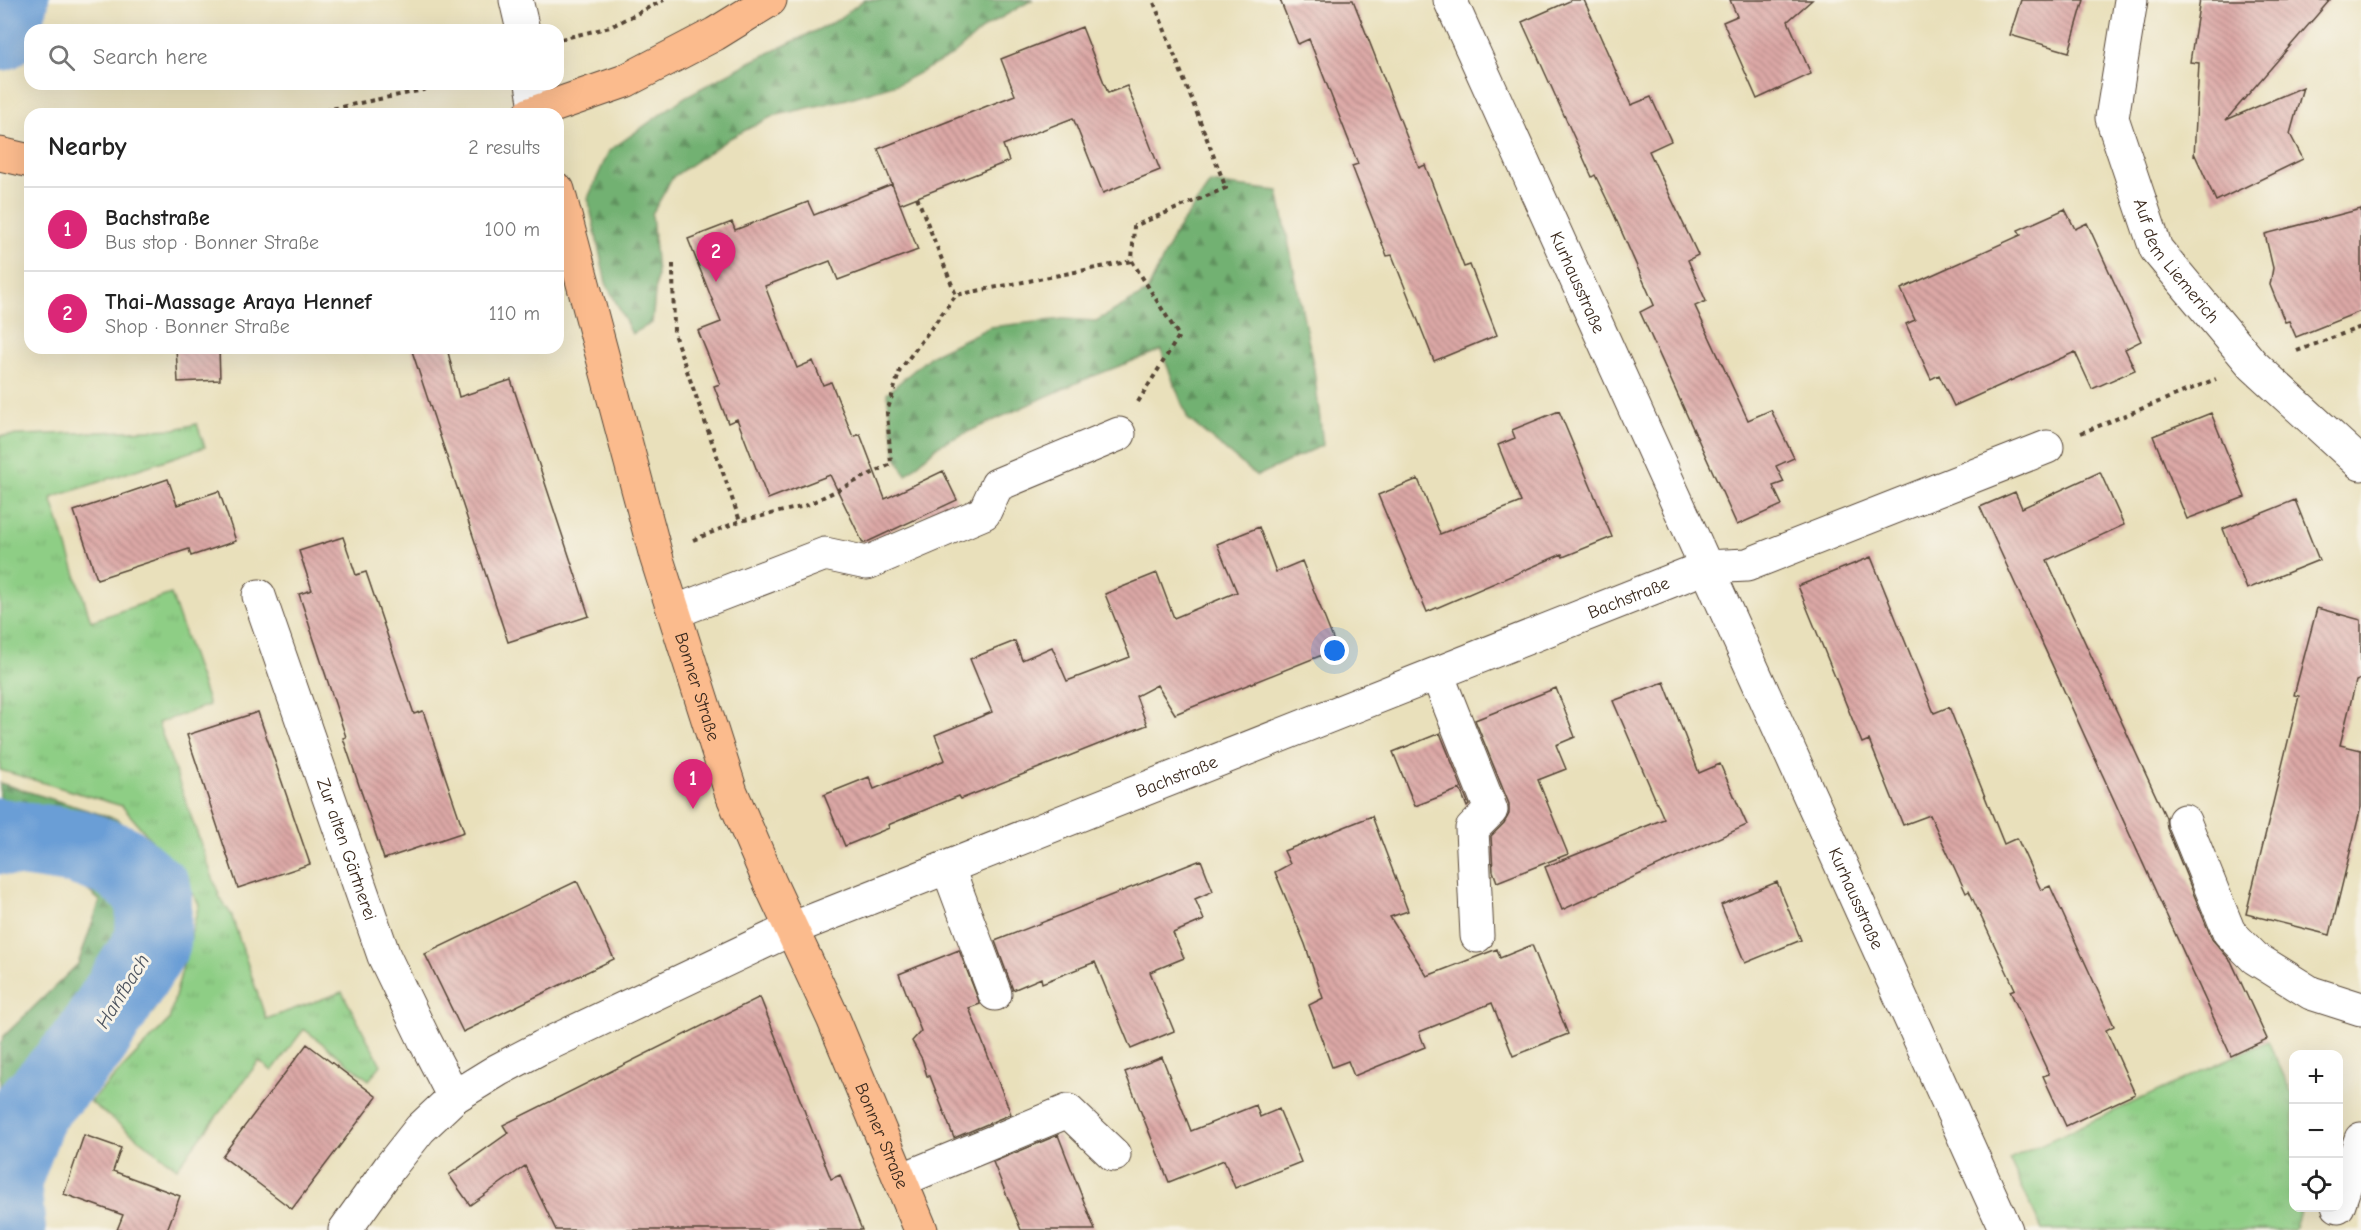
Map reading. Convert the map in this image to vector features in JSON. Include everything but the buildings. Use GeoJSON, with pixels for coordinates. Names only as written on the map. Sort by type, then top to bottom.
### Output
{"type":"FeatureCollection","features":[{"type":"Feature","properties":{"kind":"main road"},"geometry":{"type":"LineString","coordinates":[[534,106],[625,81],[715,34],[770,0]]}},
{"type":"Feature","properties":{"kind":"main road"},"geometry":{"type":"LineString","coordinates":[[0,154],[24,160]]}},
{"type":"Feature","properties":{"kind":"main road","name":"Bonner Straße"},"geometry":{"type":"LineString","coordinates":[[564,212],[657,556],[731,792],[833,1018],[921,1230]]}},
{"type":"Feature","properties":{"kind":"street"},"geometry":{"type":"LineString","coordinates":[[516,0],[522,24]]}},
{"type":"Feature","properties":{"kind":"street","name":"Kurhausstraße"},"geometry":{"type":"LineString","coordinates":[[1450,0],[2006,1230]]}},
{"type":"Feature","properties":{"kind":"street","name":"Auf dem Liemerich"},"geometry":{"type":"LineString","coordinates":[[2131,0],[2112,118],[2156,249],[2253,365],[2361,464]]}},
{"type":"Feature","properties":{"kind":"street"},"geometry":{"type":"LineString","coordinates":[[674,612],[825,554],[867,563],[984,513],[997,485],[1119,434]]}},
{"type":"Feature","properties":{"kind":"street"},"geometry":{"type":"LineString","coordinates":[[1706,567],[1747,565],[2047,447]]}},
{"type":"Feature","properties":{"kind":"street","name":"Bachstraße"},"geometry":{"type":"LineString","coordinates":[[345,1230],[420,1129],[454,1097],[542,1047],[791,929],[1706,567]]}},
{"type":"Feature","properties":{"kind":"street","name":"Zur alten Gärtnerei"},"geometry":{"type":"LineString","coordinates":[[259,596],[384,956],[424,1041],[454,1097]]}},
{"type":"Feature","properties":{"kind":"street"},"geometry":{"type":"LineString","coordinates":[[1437,674],[1491,810],[1473,829],[1478,936]]}},
{"type":"Feature","properties":{"kind":"street"},"geometry":{"type":"LineString","coordinates":[[2184,821],[2229,932],[2255,958],[2311,993],[2361,1009]]}},
{"type":"Feature","properties":{"kind":"street"},"geometry":{"type":"LineString","coordinates":[[948,868],[995,994]]}},
{"type":"Feature","properties":{"kind":"street"},"geometry":{"type":"LineString","coordinates":[[901,1180],[1068,1110],[1114,1155]]}},
{"type":"Feature","properties":{"kind":"street"},"geometry":{"type":"LineString","coordinates":[[2343,1192],[2361,1139]]}},
{"type":"Feature","properties":{"kind":"street"},"geometry":{"type":"LineString","coordinates":[[2331,1230],[2336,1212]]}},
{"type":"Feature","properties":{"kind":"path"},"geometry":{"type":"LineString","coordinates":[[564,38],[610,27],[664,0]]}},
{"type":"Feature","properties":{"kind":"path"},"geometry":{"type":"LineString","coordinates":[[1119,434],[1179,336],[1132,261],[1134,226],[1226,188],[1153,0]]}},
{"type":"Feature","properties":{"kind":"path"},"geometry":{"type":"LineString","coordinates":[[337,108],[423,90]]}},
{"type":"Feature","properties":{"kind":"path"},"geometry":{"type":"LineString","coordinates":[[917,197],[956,295]]}},
{"type":"Feature","properties":{"kind":"path"},"geometry":{"type":"LineString","coordinates":[[657,556],[740,521],[805,506],[891,464],[887,412],[900,370],[956,295],[1132,261]]}},
{"type":"Feature","properties":{"kind":"path"},"geometry":{"type":"LineString","coordinates":[[673,264],[674,334],[740,521]]}},
{"type":"Feature","properties":{"kind":"path"},"geometry":{"type":"LineString","coordinates":[[2292,353],[2361,327]]}},
{"type":"Feature","properties":{"kind":"path"},"geometry":{"type":"LineString","coordinates":[[2047,447],[2198,386]]}},
{"type":"Feature","properties":{"kind":"green space"},"geometry":{"type":"Polygon","coordinates":[[[864,0],[1032,0],[985,27],[953,55],[900,83],[847,99],[773,116],[730,138],[673,177],[652,214],[657,274],[652,323],[632,334],[606,283],[588,198],[609,151],[685,97],[752,61],[834,22],[864,0]]]}},
{"type":"Feature","properties":{"kind":"green space"},"geometry":{"type":"Polygon","coordinates":[[[1210,183],[1278,191],[1314,369],[1323,445],[1257,476],[1188,419],[1161,350],[1083,380],[939,445],[906,475],[896,457],[887,393],[932,355],[990,327],[1063,319],[1096,321],[1147,292],[1174,235],[1210,183]]]}},
{"type":"Feature","properties":{"kind":"green space"},"geometry":{"type":"Polygon","coordinates":[[[197,424],[205,447],[51,498],[91,621],[171,594],[209,705],[158,723],[220,898],[231,914],[266,1019],[342,992],[381,1065],[369,1080],[304,1029],[272,1071],[259,1061],[177,1168],[90,1102],[169,1020],[199,904],[178,871],[122,806],[0,770],[0,436],[175,429],[197,424]]]}},
{"type":"Feature","properties":{"kind":"green space"},"geometry":{"type":"Polygon","coordinates":[[[0,783],[119,820],[184,893],[154,1011],[36,1119],[0,1223],[0,1045],[4,1036],[78,964],[100,901],[58,865],[0,858],[0,783]]]}},
{"type":"Feature","properties":{"kind":"green space"},"geometry":{"type":"Polygon","coordinates":[[[2268,1041],[2289,1087],[2289,1212],[2300,1212],[2294,1230],[2042,1230],[2009,1159],[2268,1041]]]}},
{"type":"Feature","properties":{"kind":"waterway","name":"Hanfbach"},"geometry":{"type":"LineString","coordinates":[[0,33],[11,0]]}},
{"type":"Feature","properties":{"kind":"waterway","name":"Hanfbach"},"geometry":{"type":"LineString","coordinates":[[0,836],[77,847],[119,862],[154,892],[153,941],[89,1044],[30,1109],[3,1182],[8,1230]]}},
{"type":"Feature","properties":{"kind":"place","name":"Thai-Massage Araya Hennef"},"geometry":{"type":"Point","coordinates":[716,282]}},
{"type":"Feature","properties":{"kind":"place","name":"Bachstraße"},"geometry":{"type":"Point","coordinates":[693,809]}}]}
